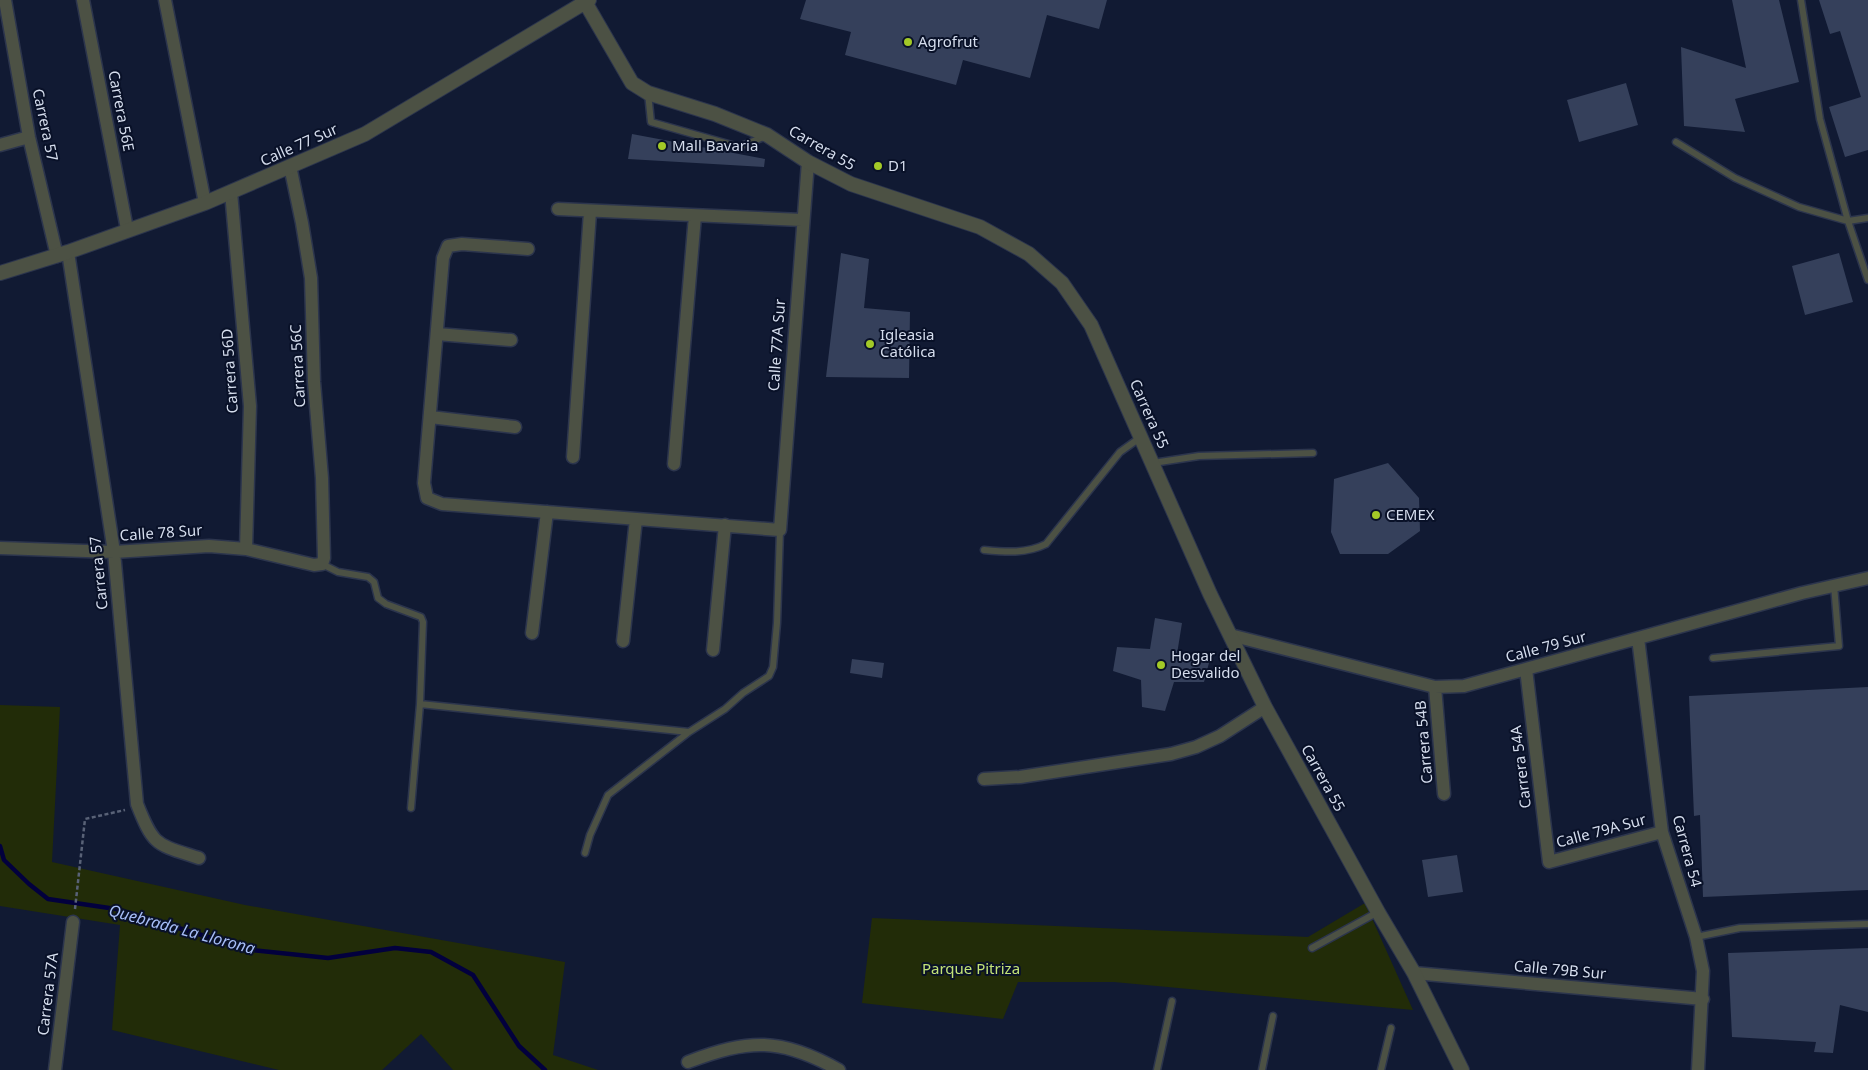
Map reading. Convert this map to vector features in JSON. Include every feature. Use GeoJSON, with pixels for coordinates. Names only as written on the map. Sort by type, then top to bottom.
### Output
{"type":"FeatureCollection","features":[{"type":"Feature","properties":{"kind":"street","name":"Carrera 57"},"geometry":{"type":"LineString","coordinates":[[5,0],[29,138],[63,254],[114,552],[137,804],[147,829],[156,842],[199,858]]}},
{"type":"Feature","properties":{"kind":"street","name":"Carrera 56E"},"geometry":{"type":"LineString","coordinates":[[82,0],[128,229]]}},
{"type":"Feature","properties":{"kind":"street"},"geometry":{"type":"LineString","coordinates":[[165,0],[204,203]]}},
{"type":"Feature","properties":{"kind":"street","name":"Calle 77 Sur"},"geometry":{"type":"LineString","coordinates":[[0,273],[63,254],[204,203],[365,134],[587,1]]}},
{"type":"Feature","properties":{"kind":"street","name":"Carrera 55"},"geometry":{"type":"LineString","coordinates":[[587,1],[632,82],[648,93],[715,114],[767,135],[808,162],[851,184],[980,227],[1029,254],[1062,283],[1091,325],[1142,436],[1210,594],[1265,706],[1378,912],[1414,973],[1462,1070]]}},
{"type":"Feature","properties":{"kind":"street"},"geometry":{"type":"LineString","coordinates":[[0,145],[29,138]]}},
{"type":"Feature","properties":{"kind":"street","name":"Calle 77A Sur"},"geometry":{"type":"LineString","coordinates":[[780,530],[802,220],[808,162]]}},
{"type":"Feature","properties":{"kind":"street","name":"Carrera 56C"},"geometry":{"type":"LineString","coordinates":[[290,166],[302,223],[310,278],[314,382],[322,478],[324,558],[322,564]]}},
{"type":"Feature","properties":{"kind":"street","name":"Carrera 56D"},"geometry":{"type":"LineString","coordinates":[[231,192],[250,406],[246,549]]}},
{"type":"Feature","properties":{"kind":"street"},"geometry":{"type":"LineString","coordinates":[[558,209],[590,212],[802,220]]}},
{"type":"Feature","properties":{"kind":"street"},"geometry":{"type":"LineString","coordinates":[[573,458],[590,212]]}},
{"type":"Feature","properties":{"kind":"street"},"geometry":{"type":"LineString","coordinates":[[674,464],[695,216]]}},
{"type":"Feature","properties":{"kind":"street"},"geometry":{"type":"LineString","coordinates":[[528,249],[462,244],[448,246],[443,258],[424,483],[426,498],[442,504],[780,530]]}},
{"type":"Feature","properties":{"kind":"street"},"geometry":{"type":"LineString","coordinates":[[437,334],[512,340]]}},
{"type":"Feature","properties":{"kind":"street"},"geometry":{"type":"LineString","coordinates":[[430,416],[515,427]]}},
{"type":"Feature","properties":{"kind":"street"},"geometry":{"type":"LineString","coordinates":[[532,633],[547,512]]}},
{"type":"Feature","properties":{"kind":"street"},"geometry":{"type":"LineString","coordinates":[[623,640],[636,519]]}},
{"type":"Feature","properties":{"kind":"street"},"geometry":{"type":"LineString","coordinates":[[713,650],[725,525]]}},
{"type":"Feature","properties":{"kind":"street","name":"Calle 78 Sur"},"geometry":{"type":"LineString","coordinates":[[0,548],[114,552],[209,546],[246,549],[314,565],[322,564]]}},
{"type":"Feature","properties":{"kind":"street","name":"Calle 79 Sur"},"geometry":{"type":"LineString","coordinates":[[1230,635],[1435,687],[1464,686],[1834,585],[1868,578]]}},
{"type":"Feature","properties":{"kind":"street","name":"Carrera 54"},"geometry":{"type":"LineString","coordinates":[[1638,638],[1662,832],[1696,937],[1703,971],[1698,1070]]}},
{"type":"Feature","properties":{"kind":"street","name":"Carrera 54A"},"geometry":{"type":"LineString","coordinates":[[1526,669],[1549,862]]}},
{"type":"Feature","properties":{"kind":"street","name":"Carrera 54B"},"geometry":{"type":"LineString","coordinates":[[1435,687],[1444,794]]}},
{"type":"Feature","properties":{"kind":"street"},"geometry":{"type":"LineString","coordinates":[[984,779],[1020,777],[1171,754],[1196,747],[1220,736],[1265,706]]}},
{"type":"Feature","properties":{"kind":"street","name":"Calle 79A Sur"},"geometry":{"type":"LineString","coordinates":[[1549,862],[1662,832]]}},
{"type":"Feature","properties":{"kind":"street","name":"Carrera 57A"},"geometry":{"type":"LineString","coordinates":[[55,1070],[73,922]]}},
{"type":"Feature","properties":{"kind":"street","name":"Calle 79B Sur"},"geometry":{"type":"LineString","coordinates":[[1414,973],[1703,999]]}},
{"type":"Feature","properties":{"kind":"street"},"geometry":{"type":"LineString","coordinates":[[688,1062],[721,1050],[756,1044],[802,1052],[839,1070]]}},
{"type":"Feature","properties":{"kind":"lane"},"geometry":{"type":"LineString","coordinates":[[1801,0],[1820,119],[1848,222],[1868,280]]}},
{"type":"Feature","properties":{"kind":"lane"},"geometry":{"type":"LineString","coordinates":[[648,93],[651,122],[739,147],[767,135]]}},
{"type":"Feature","properties":{"kind":"lane"},"geometry":{"type":"LineString","coordinates":[[1676,142],[1743,181],[1799,207],[1848,222],[1868,218]]}},
{"type":"Feature","properties":{"kind":"lane"},"geometry":{"type":"LineString","coordinates":[[984,550],[1024,551],[1046,544],[1120,452],[1142,436]]}},
{"type":"Feature","properties":{"kind":"lane"},"geometry":{"type":"LineString","coordinates":[[1153,463],[1199,456],[1313,453]]}},
{"type":"Feature","properties":{"kind":"lane"},"geometry":{"type":"LineString","coordinates":[[585,853],[590,835],[608,794],[689,732],[725,709],[743,693],[764,680],[773,667],[777,624],[780,530]]}},
{"type":"Feature","properties":{"kind":"lane"},"geometry":{"type":"LineString","coordinates":[[322,564],[338,572],[368,577],[374,582],[378,598],[386,604],[421,617],[423,622],[420,704],[411,808]]}},
{"type":"Feature","properties":{"kind":"lane"},"geometry":{"type":"LineString","coordinates":[[1713,658],[1840,646],[1834,585]]}},
{"type":"Feature","properties":{"kind":"lane"},"geometry":{"type":"LineString","coordinates":[[420,704],[689,732]]}},
{"type":"Feature","properties":{"kind":"lane"},"geometry":{"type":"LineString","coordinates":[[1312,948],[1378,912]]}},
{"type":"Feature","properties":{"kind":"lane"},"geometry":{"type":"LineString","coordinates":[[1696,937],[1740,928],[1868,924]]}},
{"type":"Feature","properties":{"kind":"lane"},"geometry":{"type":"LineString","coordinates":[[1157,1070],[1172,1001]]}},
{"type":"Feature","properties":{"kind":"lane"},"geometry":{"type":"LineString","coordinates":[[1262,1070],[1273,1016]]}},
{"type":"Feature","properties":{"kind":"lane"},"geometry":{"type":"LineString","coordinates":[[1381,1070],[1391,1028]]}},
{"type":"Feature","properties":{"kind":"path"},"geometry":{"type":"LineString","coordinates":[[77,892],[85,819],[124,811],[137,804]]}},
{"type":"Feature","properties":{"kind":"green space"},"geometry":{"type":"Polygon","coordinates":[[[0,705],[60,707],[52,862],[245,905],[565,962],[553,1055],[598,1070],[453,1070],[421,1034],[382,1070],[279,1070],[112,1030],[120,925],[0,906],[0,705]]]}},
{"type":"Feature","properties":{"kind":"green space","name":"Parque Pitriza"},"geometry":{"type":"Polygon","coordinates":[[[1365,903],[1413,1010],[1114,982],[1018,982],[1003,1019],[862,1003],[872,918],[1308,937],[1365,903]]]}},
{"type":"Feature","properties":{"kind":"building","name":"Agrofrut"},"geometry":{"type":"Polygon","coordinates":[[[806,0],[1107,0],[1099,29],[1047,15],[1030,78],[963,60],[956,85],[845,55],[851,32],[800,19],[806,0]]]}},
{"type":"Feature","properties":{"kind":"building"},"geometry":{"type":"Polygon","coordinates":[[[1732,0],[1779,0],[1799,82],[1735,99],[1745,132],[1684,126],[1681,47],[1746,68],[1732,0]]]}},
{"type":"Feature","properties":{"kind":"building"},"geometry":{"type":"Polygon","coordinates":[[[1819,0],[1868,0],[1868,150],[1845,157],[1829,107],[1861,97],[1840,31],[1830,34],[1819,0]]]}},
{"type":"Feature","properties":{"kind":"building"},"geometry":{"type":"Polygon","coordinates":[[[1626,83],[1638,125],[1579,142],[1567,100],[1626,83]]]}},
{"type":"Feature","properties":{"kind":"building","name":"Mall Bavaria"},"geometry":{"type":"Polygon","coordinates":[[[632,134],[765,159],[764,167],[628,159],[632,134]]]}},
{"type":"Feature","properties":{"kind":"building","name":"Igleasia Católica"},"geometry":{"type":"Polygon","coordinates":[[[841,253],[869,259],[864,308],[910,312],[909,378],[826,377],[841,253]]]}},
{"type":"Feature","properties":{"kind":"building"},"geometry":{"type":"Polygon","coordinates":[[[1839,253],[1853,302],[1805,315],[1792,266],[1839,253]]]}},
{"type":"Feature","properties":{"kind":"building","name":"CEMEX"},"geometry":{"type":"Polygon","coordinates":[[[1388,463],[1419,498],[1420,531],[1388,554],[1340,554],[1331,532],[1334,479],[1388,463]]]}},
{"type":"Feature","properties":{"kind":"building","name":"Hogar del Desvalido"},"geometry":{"type":"Polygon","coordinates":[[[1155,618],[1182,623],[1177,654],[1210,659],[1204,682],[1174,682],[1165,711],[1142,707],[1141,680],[1113,671],[1117,647],[1150,649],[1155,618]]]}},
{"type":"Feature","properties":{"kind":"building"},"geometry":{"type":"Polygon","coordinates":[[[852,659],[884,663],[882,678],[850,673],[852,659]]]}},
{"type":"Feature","properties":{"kind":"building"},"geometry":{"type":"Polygon","coordinates":[[[1868,687],[1868,890],[1703,897],[1700,815],[1694,816],[1689,696],[1868,687]]]}},
{"type":"Feature","properties":{"kind":"building"},"geometry":{"type":"Polygon","coordinates":[[[1457,855],[1463,892],[1428,897],[1422,860],[1457,855]]]}},
{"type":"Feature","properties":{"kind":"building"},"geometry":{"type":"Polygon","coordinates":[[[1868,948],[1868,1012],[1840,1005],[1833,1053],[1814,1052],[1816,1042],[1732,1037],[1728,953],[1868,948]]]}},
{"type":"Feature","properties":{"kind":"waterway","name":"Quebrada La Llorona"},"geometry":{"type":"LineString","coordinates":[[0,846],[4,860],[48,899],[116,909],[251,950],[328,958],[395,948],[431,952],[473,975],[519,1046],[545,1070]]}},
{"type":"Feature","properties":{"kind":"place","name":"Agrofrut"},"geometry":{"type":"Point","coordinates":[908,42]}},
{"type":"Feature","properties":{"kind":"place","name":"Mall Bavaria"},"geometry":{"type":"Point","coordinates":[662,146]}},
{"type":"Feature","properties":{"kind":"place","name":"D1"},"geometry":{"type":"Point","coordinates":[878,166]}},
{"type":"Feature","properties":{"kind":"place","name":"Igleasia Católica"},"geometry":{"type":"Point","coordinates":[870,344]}},
{"type":"Feature","properties":{"kind":"place","name":"CEMEX"},"geometry":{"type":"Point","coordinates":[1376,515]}},
{"type":"Feature","properties":{"kind":"place","name":"Hogar del Desvalido"},"geometry":{"type":"Point","coordinates":[1161,665]}}]}
